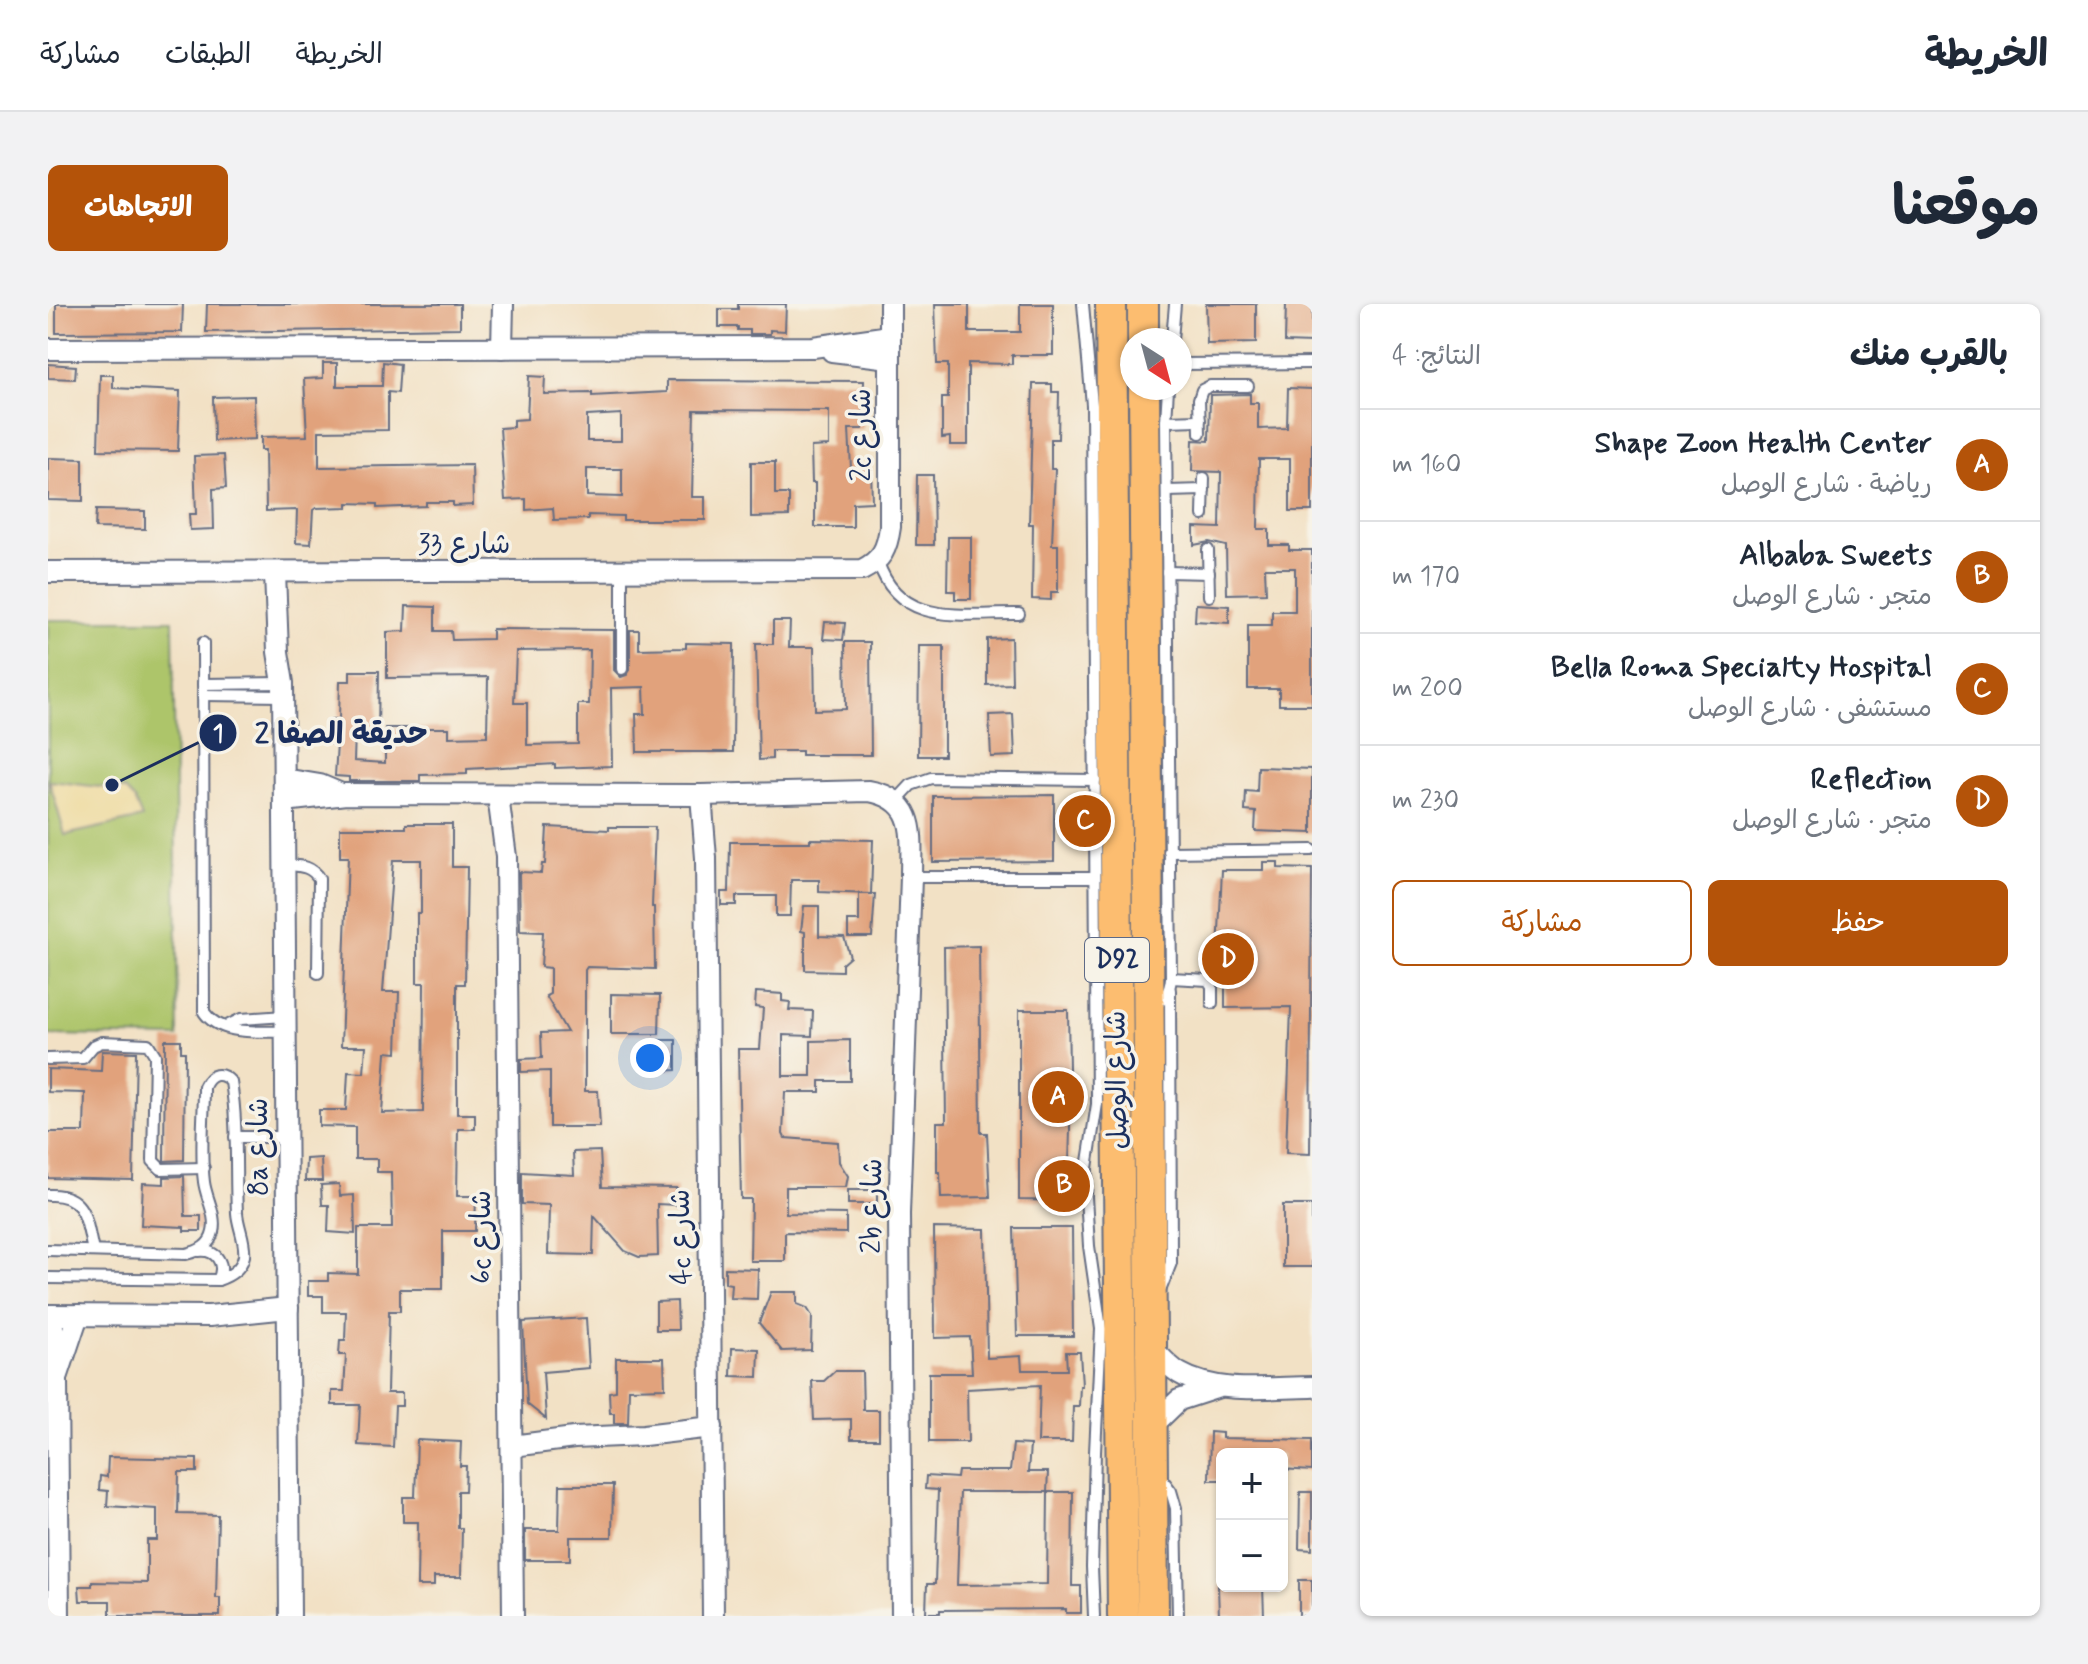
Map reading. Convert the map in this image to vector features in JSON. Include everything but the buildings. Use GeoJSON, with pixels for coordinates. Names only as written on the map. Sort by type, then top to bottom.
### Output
{"type":"FeatureCollection","features":[{"type":"Feature","properties":{"kind":"main road","name":"شارع الوصل"},"geometry":{"type":"LineString","coordinates":[[1111,304],[1105,827],[1121,1354],[1142,1482],[1153,1616]]}},
{"type":"Feature","properties":{"kind":"main road"},"geometry":{"type":"LineString","coordinates":[[1143,304],[1143,328]]}},
{"type":"Feature","properties":{"kind":"main road","name":"شارع الوصل"},"geometry":{"type":"LineString","coordinates":[[1123,1616],[1151,1427],[1150,1302],[1163,991],[1144,400]]}},
{"type":"Feature","properties":{"kind":"main road"},"geometry":{"type":"LineString","coordinates":[[1101,1329],[1121,1354]]}},
{"type":"Feature","properties":{"kind":"street"},"geometry":{"type":"LineString","coordinates":[[503,304],[509,348]]}},
{"type":"Feature","properties":{"kind":"street"},"geometry":{"type":"LineString","coordinates":[[509,348],[513,304]]}},
{"type":"Feature","properties":{"kind":"street","name":"2c شارع"},"geometry":{"type":"LineString","coordinates":[[878,562],[888,547],[890,527],[890,304]]}},
{"type":"Feature","properties":{"kind":"street"},"geometry":{"type":"LineString","coordinates":[[48,349],[813,347],[890,336]]}},
{"type":"Feature","properties":{"kind":"street"},"geometry":{"type":"LineString","coordinates":[[813,347],[890,358]]}},
{"type":"Feature","properties":{"kind":"street","name":"شارع 33"},"geometry":{"type":"LineString","coordinates":[[48,572],[843,572],[862,570],[878,562]]}},
{"type":"Feature","properties":{"kind":"street","name":"8a شارع"},"geometry":{"type":"LineString","coordinates":[[282,573],[287,653],[283,686],[290,1616]]}},
{"type":"Feature","properties":{"kind":"street"},"geometry":{"type":"LineString","coordinates":[[284,779],[320,785],[343,794]]}},
{"type":"Feature","properties":{"kind":"street"},"geometry":{"type":"LineString","coordinates":[[284,801],[343,794],[709,795],[869,791],[884,793],[897,800]]}},
{"type":"Feature","properties":{"kind":"street","name":"4c شارع"},"geometry":{"type":"LineString","coordinates":[[709,795],[706,858],[713,1616]]}},
{"type":"Feature","properties":{"kind":"street","name":"6c شارع"},"geometry":{"type":"LineString","coordinates":[[507,796],[513,1616]]}},
{"type":"Feature","properties":{"kind":"street","name":"2b شارع"},"geometry":{"type":"LineString","coordinates":[[897,800],[907,813],[911,828],[899,1214],[902,1616]]}},
{"type":"Feature","properties":{"kind":"street"},"geometry":{"type":"LineString","coordinates":[[59,1616],[53,1539],[57,1379],[50,1315],[288,1317]]}},
{"type":"Feature","properties":{"kind":"street"},"geometry":{"type":"LineString","coordinates":[[57,1379],[78,1315]]}},
{"type":"Feature","properties":{"kind":"street"},"geometry":{"type":"LineString","coordinates":[[1151,1347],[1180,1373],[1223,1387]]}},
{"type":"Feature","properties":{"kind":"street"},"geometry":{"type":"LineString","coordinates":[[1151,1427],[1179,1400],[1200,1391],[1223,1387],[1312,1387]]}},
{"type":"Feature","properties":{"kind":"street"},"geometry":{"type":"LineString","coordinates":[[511,1437],[712,1436]]}},
{"type":"Feature","properties":{"kind":"lane"},"geometry":{"type":"LineString","coordinates":[[1083,304],[1092,405],[1095,780],[1105,827],[1095,877],[1097,1104],[1087,1168],[1086,1197],[1088,1237],[1101,1329],[1092,1539],[1094,1616]]}},
{"type":"Feature","properties":{"kind":"lane"},"geometry":{"type":"LineString","coordinates":[[1173,328],[1175,304]]}},
{"type":"Feature","properties":{"kind":"lane"},"geometry":{"type":"LineString","coordinates":[[1192,364],[1312,363]]}},
{"type":"Feature","properties":{"kind":"lane"},"geometry":{"type":"LineString","coordinates":[[1200,433],[1200,394],[1206,387],[1248,386]]}},
{"type":"Feature","properties":{"kind":"lane"},"geometry":{"type":"LineString","coordinates":[[1167,400],[1169,852],[1163,991],[1208,980],[1212,986],[1212,1003]]}},
{"type":"Feature","properties":{"kind":"lane"},"geometry":{"type":"LineString","coordinates":[[1166,421],[1200,420]]}},
{"type":"Feature","properties":{"kind":"lane"},"geometry":{"type":"LineString","coordinates":[[1203,515],[1204,478]]}},
{"type":"Feature","properties":{"kind":"lane"},"geometry":{"type":"LineString","coordinates":[[1167,491],[1204,490]]}},
{"type":"Feature","properties":{"kind":"lane"},"geometry":{"type":"LineString","coordinates":[[1208,550],[1209,596]]}},
{"type":"Feature","properties":{"kind":"lane"},"geometry":{"type":"LineString","coordinates":[[878,562],[883,578],[893,592],[906,603],[922,610],[1019,614]]}},
{"type":"Feature","properties":{"kind":"lane"},"geometry":{"type":"LineString","coordinates":[[1167,572],[1209,573]]}},
{"type":"Feature","properties":{"kind":"lane"},"geometry":{"type":"LineString","coordinates":[[622,573],[622,669]]}},
{"type":"Feature","properties":{"kind":"lane"},"geometry":{"type":"LineString","coordinates":[[203,643],[204,1012],[219,1025],[229,1025],[237,1030],[286,1024]]}},
{"type":"Feature","properties":{"kind":"lane"},"geometry":{"type":"LineString","coordinates":[[203,690],[283,686]]}},
{"type":"Feature","properties":{"kind":"lane"},"geometry":{"type":"LineString","coordinates":[[897,800],[911,785],[931,778],[1095,780]]}},
{"type":"Feature","properties":{"kind":"lane"},"geometry":{"type":"LineString","coordinates":[[1169,852],[1312,850]]}},
{"type":"Feature","properties":{"kind":"lane"},"geometry":{"type":"LineString","coordinates":[[284,865],[308,867],[319,879],[318,973]]}},
{"type":"Feature","properties":{"kind":"lane"},"geometry":{"type":"LineString","coordinates":[[911,877],[1095,877]]}},
{"type":"Feature","properties":{"kind":"lane"},"geometry":{"type":"LineString","coordinates":[[48,1059],[83,1058],[93,1046],[102,1042],[143,1042],[151,1047],[155,1055],[152,1158],[155,1165],[161,1169],[204,1168]]}},
{"type":"Feature","properties":{"kind":"lane"},"geometry":{"type":"LineString","coordinates":[[48,1278],[218,1280],[230,1276],[239,1267],[244,1255],[238,1222],[231,1082],[225,1075],[216,1074],[208,1079],[204,1087],[205,1191],[214,1223],[213,1235],[207,1245],[197,1252]]}},
{"type":"Feature","properties":{"kind":"lane"},"geometry":{"type":"LineString","coordinates":[[235,1137],[286,1137]]}},
{"type":"Feature","properties":{"kind":"lane"},"geometry":{"type":"LineString","coordinates":[[48,1195],[62,1194],[75,1200],[83,1211],[93,1251]]}},
{"type":"Feature","properties":{"kind":"lane"},"geometry":{"type":"LineString","coordinates":[[48,1250],[186,1254],[205,1250],[218,1258],[222,1273],[218,1280]]}},
{"type":"Feature","properties":{"kind":"lane"},"geometry":{"type":"LineString","coordinates":[[1142,1482],[1174,1499],[1178,1616]]}},
{"type":"Feature","properties":{"kind":"green space"},"geometry":{"type":"Polygon","coordinates":[[[48,620],[173,620],[178,1037],[48,1035],[48,620]]]}},
{"type":"Feature","properties":{"kind":"sand"},"geometry":{"type":"Polygon","coordinates":[[[50,781],[125,790],[134,799],[142,818],[65,835],[50,783],[48,787],[50,781]]]}},
{"type":"Feature","properties":{"kind":"place","name":"حديقة الصفا 2"},"geometry":{"type":"Point","coordinates":[112,785]}},
{"type":"Feature","properties":{"kind":"place","name":"Bella Roma Specialty Hospital"},"geometry":{"type":"Point","coordinates":[1085,821]}},
{"type":"Feature","properties":{"kind":"place","name":"Reflection"},"geometry":{"type":"Point","coordinates":[1228,959]}},
{"type":"Feature","properties":{"kind":"place","name":"Shape Zoon Health Center"},"geometry":{"type":"Point","coordinates":[1058,1097]}},
{"type":"Feature","properties":{"kind":"place","name":"Albaba Sweets"},"geometry":{"type":"Point","coordinates":[1064,1186]}}]}
